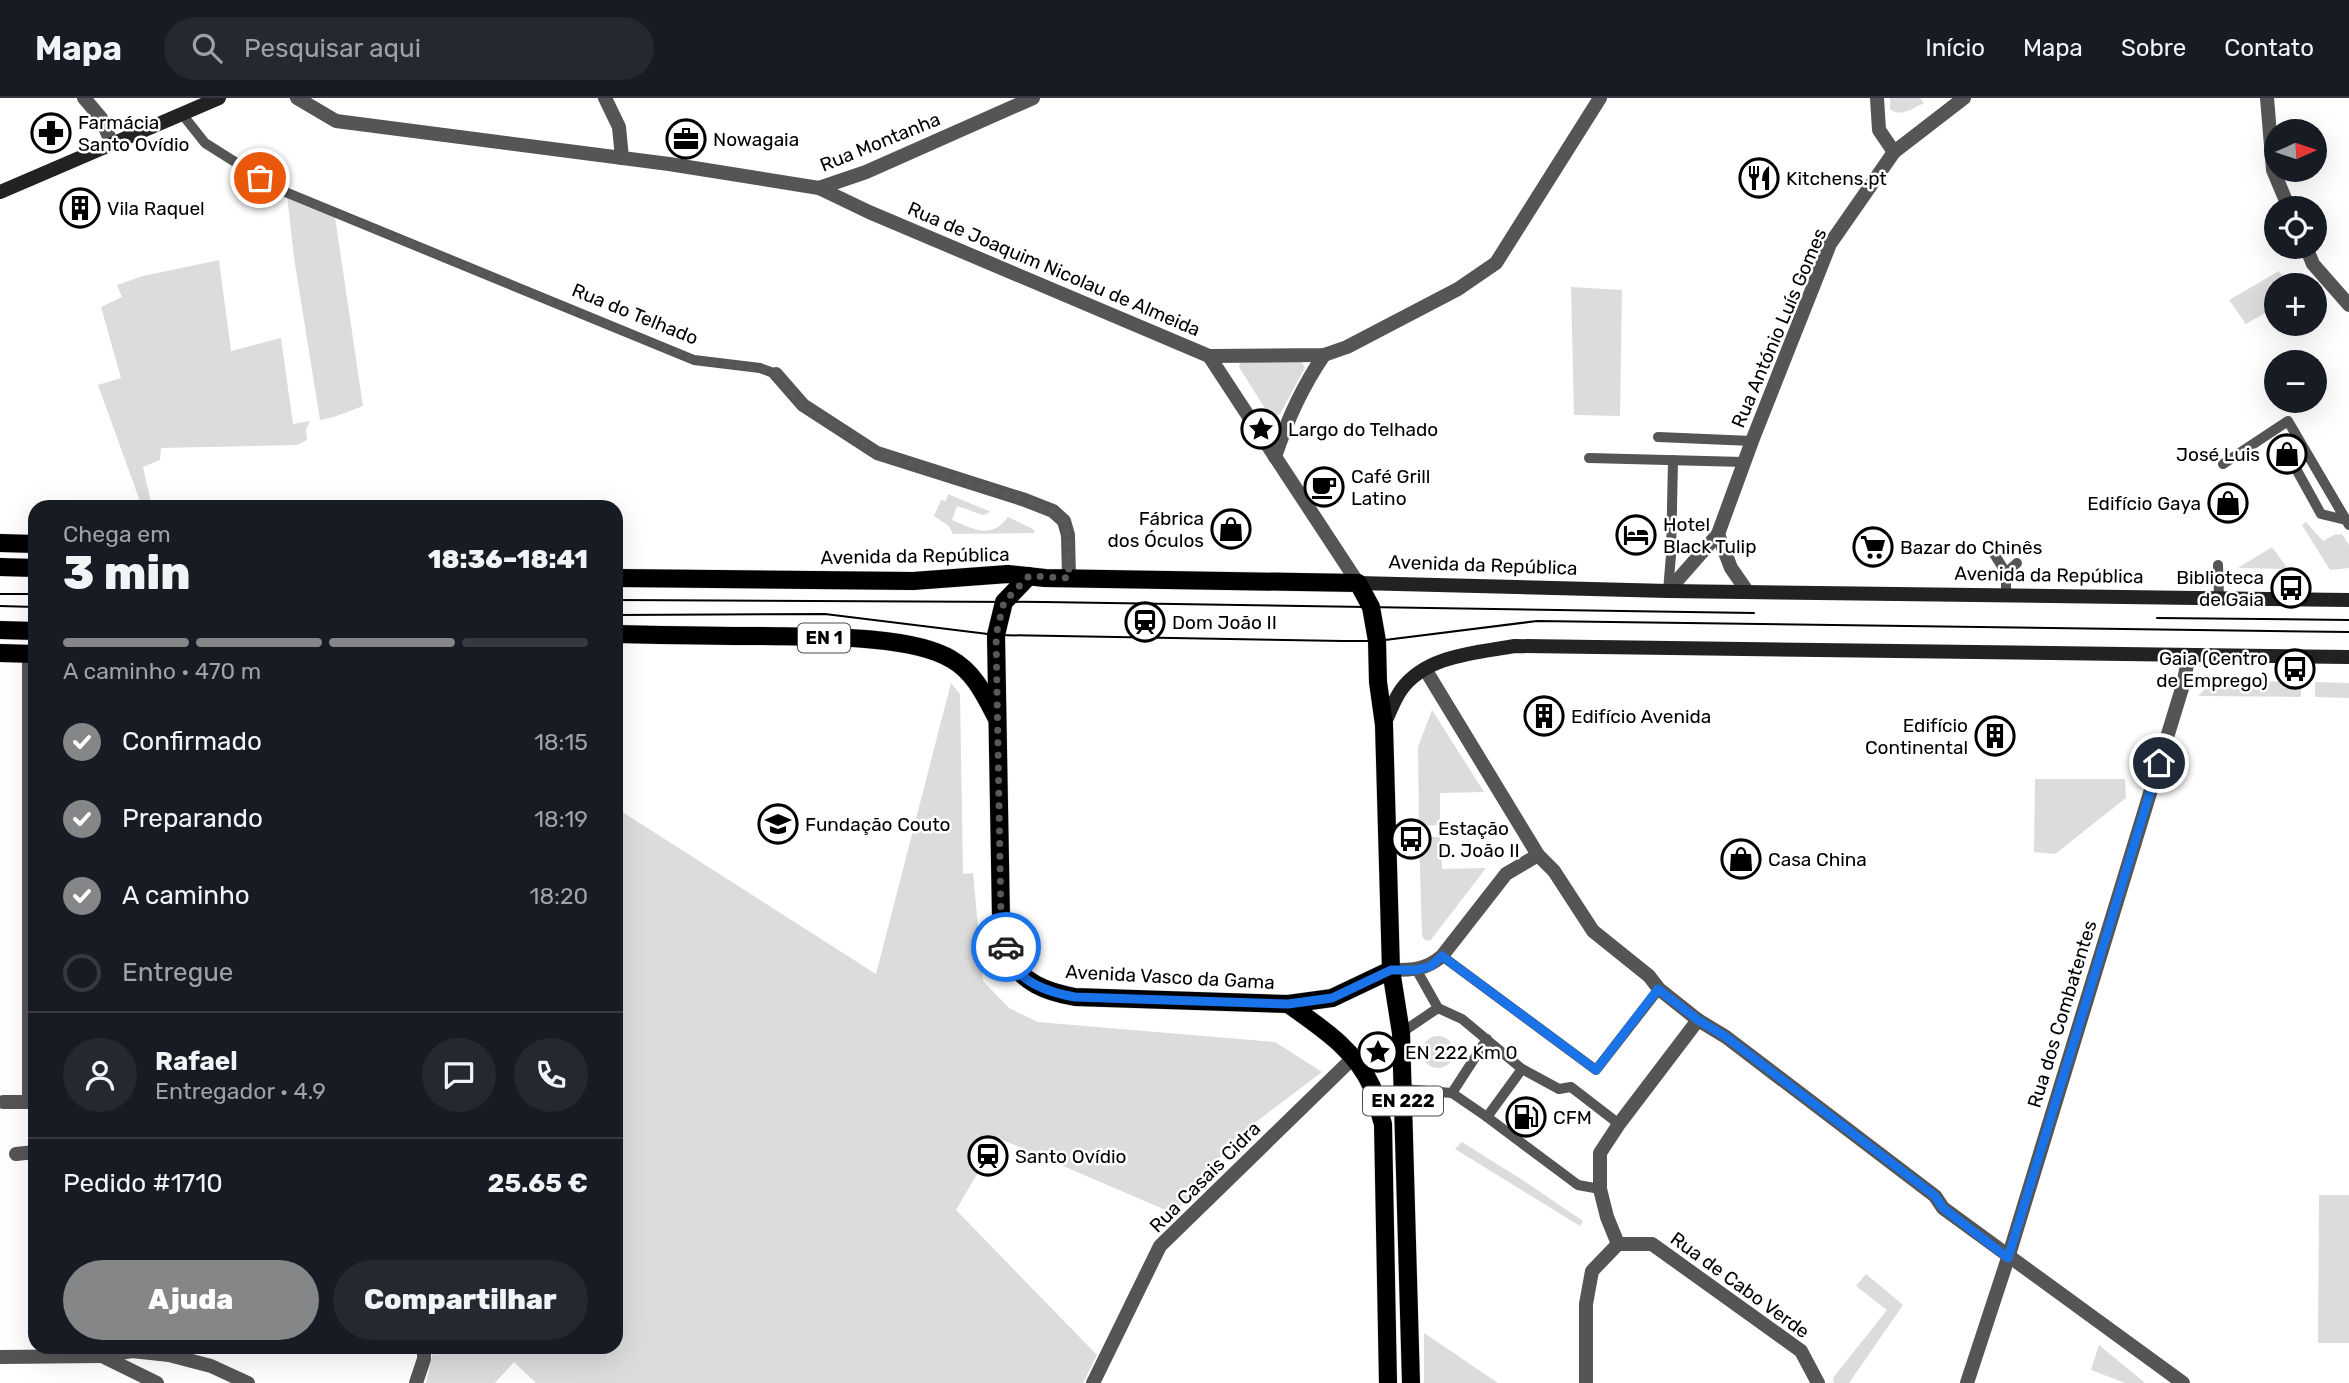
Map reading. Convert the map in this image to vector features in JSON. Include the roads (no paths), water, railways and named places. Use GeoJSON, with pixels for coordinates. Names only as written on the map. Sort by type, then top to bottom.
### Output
{"type":"FeatureCollection","features":[{"type":"Feature","properties":{"kind":"main road"},"geometry":{"type":"LineString","coordinates":[[0,192],[219,98]]}},
{"type":"Feature","properties":{"kind":"main road"},"geometry":{"type":"LineString","coordinates":[[0,543],[28,544]]}},
{"type":"Feature","properties":{"kind":"main road"},"geometry":{"type":"LineString","coordinates":[[0,568],[28,568]]}},
{"type":"Feature","properties":{"kind":"main road","name":"Avenida da República"},"geometry":{"type":"LineString","coordinates":[[623,578],[913,581],[1008,574],[1069,578],[1668,591],[2349,600]]}},
{"type":"Feature","properties":{"kind":"main road","name":"Avenida Vasco da Gama"},"geometry":{"type":"LineString","coordinates":[[1029,576],[1004,602],[996,635],[1001,918],[1007,954],[1024,978],[1050,992],[1075,997],[1288,1004],[1332,998],[1391,970]]}},
{"type":"Feature","properties":{"kind":"main road"},"geometry":{"type":"LineString","coordinates":[[1358,583],[1371,607],[1384,725]]}},
{"type":"Feature","properties":{"kind":"main road"},"geometry":{"type":"LineString","coordinates":[[0,630],[28,631]]}},
{"type":"Feature","properties":{"kind":"main road","name":"EN 1"},"geometry":{"type":"LineString","coordinates":[[623,635],[799,637],[881,641],[911,646],[950,658],[965,669],[977,681],[998,720]]}},
{"type":"Feature","properties":{"kind":"main road"},"geometry":{"type":"LineString","coordinates":[[1384,725],[1401,690],[1424,669],[1450,658],[1515,646],[2349,657]]}},
{"type":"Feature","properties":{"kind":"main road"},"geometry":{"type":"LineString","coordinates":[[0,653],[28,654]]}},
{"type":"Feature","properties":{"kind":"main road","name":"EN 222"},"geometry":{"type":"LineString","coordinates":[[1384,725],[1391,970],[1401,1033],[1411,1383]]}},
{"type":"Feature","properties":{"kind":"main road","name":"Avenida Vasco da Gama"},"geometry":{"type":"LineString","coordinates":[[1288,1004],[1327,1032],[1354,1057],[1372,1087],[1383,1124],[1388,1383]]}},
{"type":"Feature","properties":{"kind":"street"},"geometry":{"type":"LineString","coordinates":[[84,98],[101,118],[112,144]]}},
{"type":"Feature","properties":{"kind":"street","name":"Rua de Joaquim Nicolau de Almeida"},"geometry":{"type":"LineString","coordinates":[[297,98],[336,121],[622,158],[819,188],[869,212],[1209,356],[1358,583]]}},
{"type":"Feature","properties":{"kind":"street"},"geometry":{"type":"LineString","coordinates":[[605,98],[619,127],[622,158]]}},
{"type":"Feature","properties":{"kind":"street","name":"Rua Montanha"},"geometry":{"type":"LineString","coordinates":[[819,188],[866,172],[1033,98]]}},
{"type":"Feature","properties":{"kind":"street"},"geometry":{"type":"LineString","coordinates":[[1209,356],[1324,355],[1347,347],[1458,289],[1496,263],[1600,98]]}},
{"type":"Feature","properties":{"kind":"street"},"geometry":{"type":"LineString","coordinates":[[1877,98],[1879,130],[1894,152]]}},
{"type":"Feature","properties":{"kind":"street","name":"Rua António Luís Gomes"},"geometry":{"type":"LineString","coordinates":[[1668,591],[1718,534],[1830,244],[1894,152],[1964,98]]}},
{"type":"Feature","properties":{"kind":"street"},"geometry":{"type":"LineString","coordinates":[[2267,98],[2273,170],[2284,196]]}},
{"type":"Feature","properties":{"kind":"street"},"geometry":{"type":"LineString","coordinates":[[2311,259],[2349,305]]}},
{"type":"Feature","properties":{"kind":"street"},"geometry":{"type":"LineString","coordinates":[[1275,457],[1306,381],[1324,355]]}},
{"type":"Feature","properties":{"kind":"street","name":"Rua do Telhado"},"geometry":{"type":"LineString","coordinates":[[776,374],[803,405],[877,453],[1053,511],[1064,521],[1068,535],[1069,578]]}},
{"type":"Feature","properties":{"kind":"street"},"geometry":{"type":"LineString","coordinates":[[1718,534],[1731,568],[1748,591]]}},
{"type":"Feature","properties":{"kind":"street","name":"Rua dos Combatentes"},"geometry":{"type":"LineString","coordinates":[[1967,1383],[2008,1258],[2183,685],[2189,655]]}},
{"type":"Feature","properties":{"kind":"street"},"geometry":{"type":"LineString","coordinates":[[1424,669],[1538,855],[1554,871],[1592,931],[1649,976],[1658,989],[1698,1020],[1726,1037],[1935,1196],[1943,1208],[2008,1258],[2183,1383]]}},
{"type":"Feature","properties":{"kind":"street"},"geometry":{"type":"LineString","coordinates":[[1391,970],[1416,970],[1431,966],[1442,956],[1506,874],[1538,855]]}},
{"type":"Feature","properties":{"kind":"street"},"geometry":{"type":"LineString","coordinates":[[1586,1383],[1586,1304],[1592,1271],[1618,1244],[1600,1189],[1601,1153],[1619,1124],[1698,1020]]}},
{"type":"Feature","properties":{"kind":"street","name":"Rua Casais Cidra"},"geometry":{"type":"LineString","coordinates":[[1093,1383],[1160,1246],[1354,1057]]}},
{"type":"Feature","properties":{"kind":"street"},"geometry":{"type":"LineString","coordinates":[[4,1102],[28,1102]]}},
{"type":"Feature","properties":{"kind":"street"},"geometry":{"type":"LineString","coordinates":[[16,1154],[28,1153]]}},
{"type":"Feature","properties":{"kind":"street","name":"Rua de Cabo Verde"},"geometry":{"type":"LineString","coordinates":[[1618,1244],[1652,1244],[1801,1351],[1818,1383]]}},
{"type":"Feature","properties":{"kind":"street"},"geometry":{"type":"LineString","coordinates":[[0,1357],[117,1354]]}},
{"type":"Feature","properties":{"kind":"street"},"geometry":{"type":"LineString","coordinates":[[169,1354],[211,1366],[248,1383]]}},
{"type":"Feature","properties":{"kind":"street"},"geometry":{"type":"LineString","coordinates":[[416,1383],[424,1354]]}},
{"type":"Feature","properties":{"kind":"street"},"geometry":{"type":"LineString","coordinates":[[102,1356],[157,1383]]}},
{"type":"Feature","properties":{"kind":"lane","name":"Rua do Telhado"},"geometry":{"type":"LineString","coordinates":[[182,114],[205,143],[278,189],[694,360],[760,369],[776,374]]}},
{"type":"Feature","properties":{"kind":"lane"},"geometry":{"type":"LineString","coordinates":[[2223,464],[2288,421],[2348,522]]}},
{"type":"Feature","properties":{"kind":"lane"},"geometry":{"type":"LineString","coordinates":[[1658,436],[1752,441]]}},
{"type":"Feature","properties":{"kind":"lane"},"geometry":{"type":"LineString","coordinates":[[1589,458],[1744,462]]}},
{"type":"Feature","properties":{"kind":"lane"},"geometry":{"type":"LineString","coordinates":[[1668,591],[1673,460]]}},
{"type":"Feature","properties":{"kind":"lane"},"geometry":{"type":"LineString","coordinates":[[2294,467],[2321,514],[2348,522]]}},
{"type":"Feature","properties":{"kind":"lane"},"geometry":{"type":"LineString","coordinates":[[1993,552],[2006,573],[2006,595]]}},
{"type":"Feature","properties":{"kind":"lane"},"geometry":{"type":"LineString","coordinates":[[2006,573],[2017,563]]}},
{"type":"Feature","properties":{"kind":"lane"},"geometry":{"type":"LineString","coordinates":[[2218,565],[2219,598]]}},
{"type":"Feature","properties":{"kind":"lane"},"geometry":{"type":"LineString","coordinates":[[1442,956],[1596,1070],[1658,989]]}},
{"type":"Feature","properties":{"kind":"lane"},"geometry":{"type":"LineString","coordinates":[[1416,970],[1438,1007],[1462,1019],[1522,1069],[1559,1089],[1571,1087],[1619,1124]]}},
{"type":"Feature","properties":{"kind":"lane"},"geometry":{"type":"LineString","coordinates":[[1401,1033],[1438,1007]]}},
{"type":"Feature","properties":{"kind":"lane"},"geometry":{"type":"LineString","coordinates":[[1452,1093],[1487,1040]]}},
{"type":"Feature","properties":{"kind":"lane"},"geometry":{"type":"LineString","coordinates":[[1487,1117],[1522,1069]]}},
{"type":"Feature","properties":{"kind":"lane"},"geometry":{"type":"LineString","coordinates":[[1403,1089],[1452,1093],[1578,1185],[1600,1189]]}},
{"type":"Feature","properties":{"kind":"tram line"},"geometry":{"type":"LineString","coordinates":[[0,594],[28,594]]}},
{"type":"Feature","properties":{"kind":"tram line"},"geometry":{"type":"LineString","coordinates":[[623,600],[1044,602],[1754,613]]}},
{"type":"Feature","properties":{"kind":"tram line"},"geometry":{"type":"LineString","coordinates":[[0,606],[28,607]]}},
{"type":"Feature","properties":{"kind":"tram line"},"geometry":{"type":"LineString","coordinates":[[623,615],[825,614],[996,635],[1343,641],[1377,641],[1537,621],[2349,632]]}},
{"type":"Feature","properties":{"kind":"tram line"},"geometry":{"type":"LineString","coordinates":[[2157,618],[2349,620]]}},
{"type":"Feature","properties":{"kind":"place","name":"Farmácia Santo Ovídio"},"geometry":{"type":"Point","coordinates":[51,133]}},
{"type":"Feature","properties":{"kind":"place","name":"Nowagaia"},"geometry":{"type":"Point","coordinates":[686,139]}},
{"type":"Feature","properties":{"kind":"place","name":"Kitchens.pt"},"geometry":{"type":"Point","coordinates":[1759,178]}},
{"type":"Feature","properties":{"kind":"place","name":"Vila Raquel"},"geometry":{"type":"Point","coordinates":[80,208]}},
{"type":"Feature","properties":{"kind":"place","name":"Largo do Telhado"},"geometry":{"type":"Point","coordinates":[1261,429]}},
{"type":"Feature","properties":{"kind":"place","name":"José Luis"},"geometry":{"type":"Point","coordinates":[2287,454]}},
{"type":"Feature","properties":{"kind":"place","name":"Café Grill Latino"},"geometry":{"type":"Point","coordinates":[1324,487]}},
{"type":"Feature","properties":{"kind":"place","name":"Edifício Gaya"},"geometry":{"type":"Point","coordinates":[2228,503]}},
{"type":"Feature","properties":{"kind":"place","name":"Fábrica dos Óculos"},"geometry":{"type":"Point","coordinates":[1231,529]}},
{"type":"Feature","properties":{"kind":"place","name":"Hotel Black Tulip"},"geometry":{"type":"Point","coordinates":[1636,535]}},
{"type":"Feature","properties":{"kind":"place","name":"Bazar do Chinês"},"geometry":{"type":"Point","coordinates":[1873,547]}},
{"type":"Feature","properties":{"kind":"place","name":"Biblioteca de Gaia"},"geometry":{"type":"Point","coordinates":[2291,588]}},
{"type":"Feature","properties":{"kind":"place","name":"Dom João II"},"geometry":{"type":"Point","coordinates":[1145,622]}},
{"type":"Feature","properties":{"kind":"place","name":"Gaia (Centro de Emprego)"},"geometry":{"type":"Point","coordinates":[2295,669]}},
{"type":"Feature","properties":{"kind":"place","name":"Edifício Avenida"},"geometry":{"type":"Point","coordinates":[1544,716]}},
{"type":"Feature","properties":{"kind":"place","name":"Edifício Continental"},"geometry":{"type":"Point","coordinates":[1995,736]}},
{"type":"Feature","properties":{"kind":"place","name":"Fundação Couto"},"geometry":{"type":"Point","coordinates":[778,824]}},
{"type":"Feature","properties":{"kind":"place","name":"Estação D. João II"},"geometry":{"type":"Point","coordinates":[1411,839]}},
{"type":"Feature","properties":{"kind":"place","name":"Casa China"},"geometry":{"type":"Point","coordinates":[1741,859]}},
{"type":"Feature","properties":{"kind":"place","name":"EN 222 Km 0"},"geometry":{"type":"Point","coordinates":[1378,1052]}},
{"type":"Feature","properties":{"kind":"place","name":"CFM"},"geometry":{"type":"Point","coordinates":[1526,1117]}},
{"type":"Feature","properties":{"kind":"place","name":"Santo Ovídio"},"geometry":{"type":"Point","coordinates":[988,1156]}}]}
